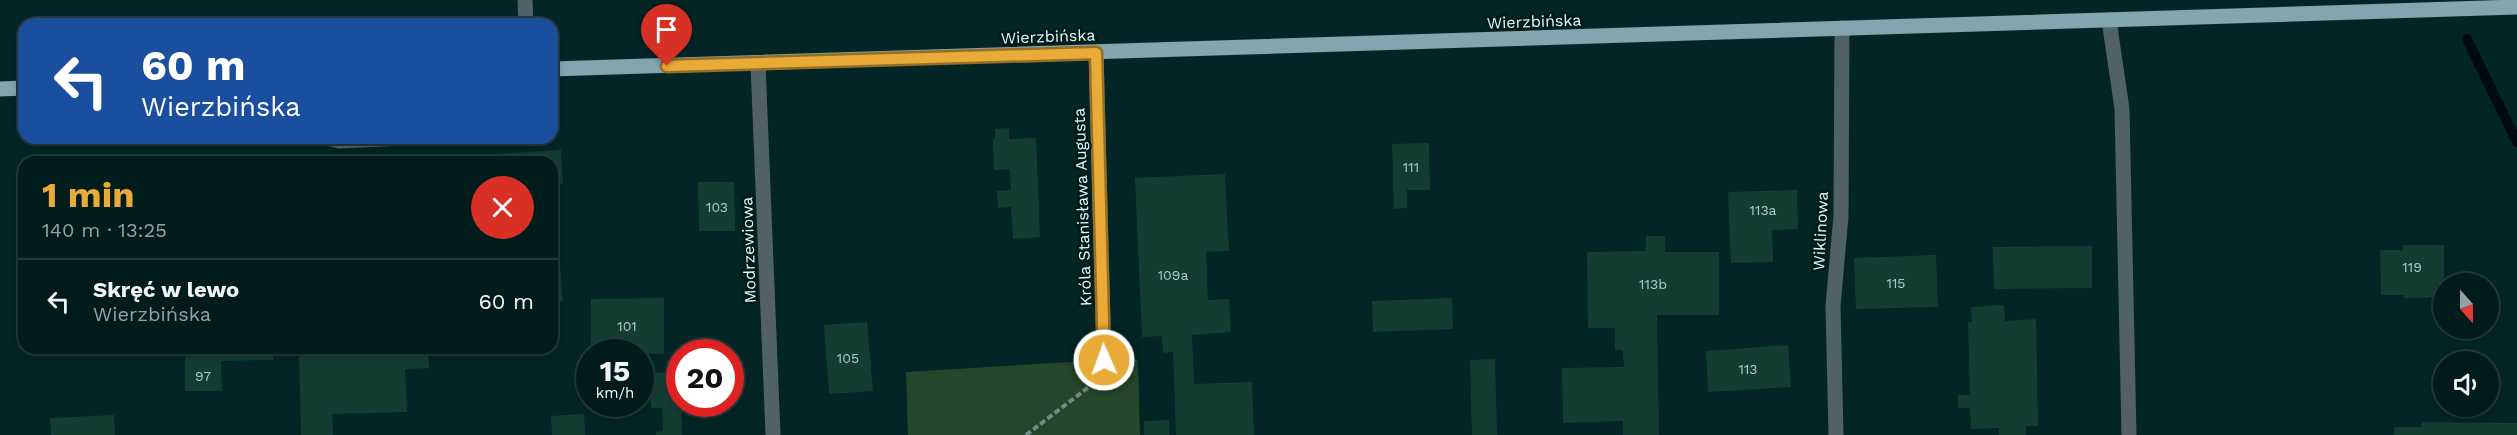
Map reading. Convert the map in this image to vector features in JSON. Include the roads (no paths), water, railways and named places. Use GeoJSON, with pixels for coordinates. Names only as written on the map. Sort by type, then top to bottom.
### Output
{"type":"FeatureCollection","features":[{"type":"Feature","properties":{"kind":"main road","name":"Wierzbińska"},"geometry":{"type":"LineString","coordinates":[[558,69],[2517,7]]}},
{"type":"Feature","properties":{"kind":"main road"},"geometry":{"type":"LineString","coordinates":[[0,89],[18,88]]}},
{"type":"Feature","properties":{"kind":"street"},"geometry":{"type":"LineString","coordinates":[[525,0],[526,18]]}},
{"type":"Feature","properties":{"kind":"street"},"geometry":{"type":"LineString","coordinates":[[2109,20],[2122,109],[2129,435]]}},
{"type":"Feature","properties":{"kind":"street","name":"Wiklinowa"},"geometry":{"type":"LineString","coordinates":[[1836,435],[1833,306],[1841,216],[1842,28]]}},
{"type":"Feature","properties":{"kind":"street","name":"Króla Stanisława Augusta"},"geometry":{"type":"LineString","coordinates":[[1096,53],[1104,360]]}},
{"type":"Feature","properties":{"kind":"street","name":"Modrzewiowa"},"geometry":{"type":"LineString","coordinates":[[758,64],[773,435]]}},
{"type":"Feature","properties":{"kind":"waterway"},"geometry":{"type":"LineString","coordinates":[[2467,39],[2517,142]]}}]}
